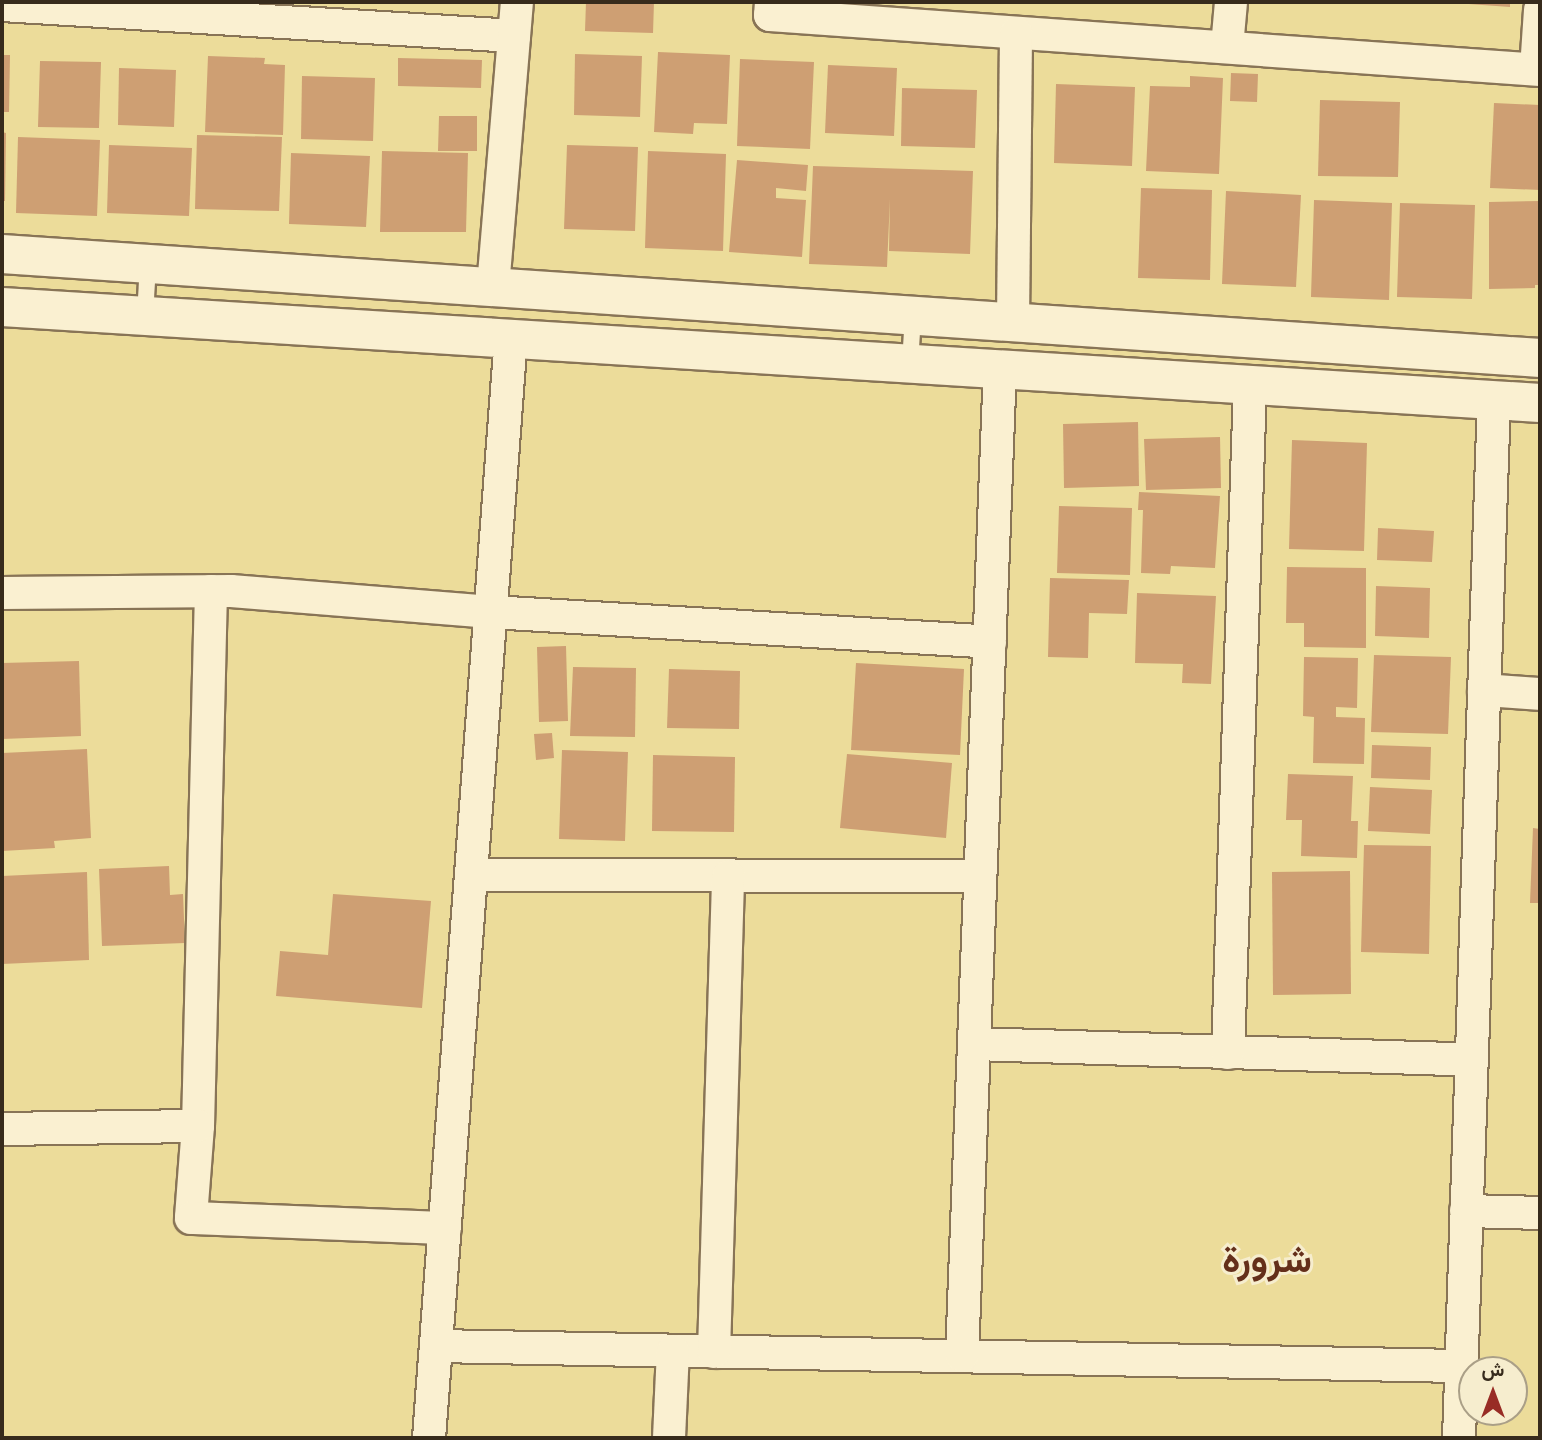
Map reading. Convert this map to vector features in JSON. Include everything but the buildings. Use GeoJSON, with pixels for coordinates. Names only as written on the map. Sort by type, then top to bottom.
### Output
{"type":"FeatureCollection","features":[{"type":"Feature","properties":{"kind":"street"},"geometry":{"type":"LineString","coordinates":[[493,287],[517,2]]}},
{"type":"Feature","properties":{"kind":"street"},"geometry":{"type":"LineString","coordinates":[[771,2],[770,15],[1538,69],[1540,10]]}},
{"type":"Feature","properties":{"kind":"street"},"geometry":{"type":"LineString","coordinates":[[1227,47],[1231,2]]}},
{"type":"Feature","properties":{"kind":"street"},"geometry":{"type":"LineString","coordinates":[[2,5],[514,36]]}},
{"type":"Feature","properties":{"kind":"street"},"geometry":{"type":"LineString","coordinates":[[1013,322],[1016,33]]}},
{"type":"Feature","properties":{"kind":"street"},"geometry":{"type":"LineString","coordinates":[[2,254],[1540,358]]}},
{"type":"Feature","properties":{"kind":"street"},"geometry":{"type":"LineString","coordinates":[[2,307],[1540,403]]}},
{"type":"Feature","properties":{"kind":"street"},"geometry":{"type":"LineString","coordinates":[[429,1438],[511,338]]}},
{"type":"Feature","properties":{"kind":"street"},"geometry":{"type":"LineString","coordinates":[[962,1356],[1000,369]]}},
{"type":"Feature","properties":{"kind":"street"},"geometry":{"type":"LineString","coordinates":[[1228,1053],[1250,385]]}},
{"type":"Feature","properties":{"kind":"street"},"geometry":{"type":"LineString","coordinates":[[1461,1356],[1493,400]]}},
{"type":"Feature","properties":{"kind":"street"},"geometry":{"type":"LineString","coordinates":[[211,591],[198,1126],[191,1218],[444,1228]]}},
{"type":"Feature","properties":{"kind":"street"},"geometry":{"type":"LineString","coordinates":[[2,593],[211,591],[491,612],[990,642]]}},
{"type":"Feature","properties":{"kind":"street"},"geometry":{"type":"LineString","coordinates":[[1484,690],[1540,694]]}},
{"type":"Feature","properties":{"kind":"street"},"geometry":{"type":"LineString","coordinates":[[471,875],[981,876]]}},
{"type":"Feature","properties":{"kind":"street"},"geometry":{"type":"LineString","coordinates":[[714,1352],[728,876]]}},
{"type":"Feature","properties":{"kind":"street"},"geometry":{"type":"LineString","coordinates":[[974,1044],[1472,1060]]}},
{"type":"Feature","properties":{"kind":"street"},"geometry":{"type":"LineString","coordinates":[[2,1129],[198,1126]]}},
{"type":"Feature","properties":{"kind":"street"},"geometry":{"type":"LineString","coordinates":[[1466,1211],[1540,1213]]}},
{"type":"Feature","properties":{"kind":"street"},"geometry":{"type":"LineString","coordinates":[[436,1346],[1458,1366]]}},
{"type":"Feature","properties":{"kind":"street"},"geometry":{"type":"LineString","coordinates":[[669,1438],[673,1351]]}},
{"type":"Feature","properties":{"kind":"lane"},"geometry":{"type":"LineString","coordinates":[[145,316],[148,264]]}},
{"type":"Feature","properties":{"kind":"lane"},"geometry":{"type":"LineString","coordinates":[[910,364],[913,315]]}},
{"type":"Feature","properties":{"kind":"sand"},"geometry":{"type":"Polygon","coordinates":[[[2,2],[1540,2],[1540,1438],[2,1438],[2,2]]]}},
{"type":"Feature","properties":{"kind":"district","name":"شرورة"},"geometry":{"type":"Point","coordinates":[1267,1263]}}]}
